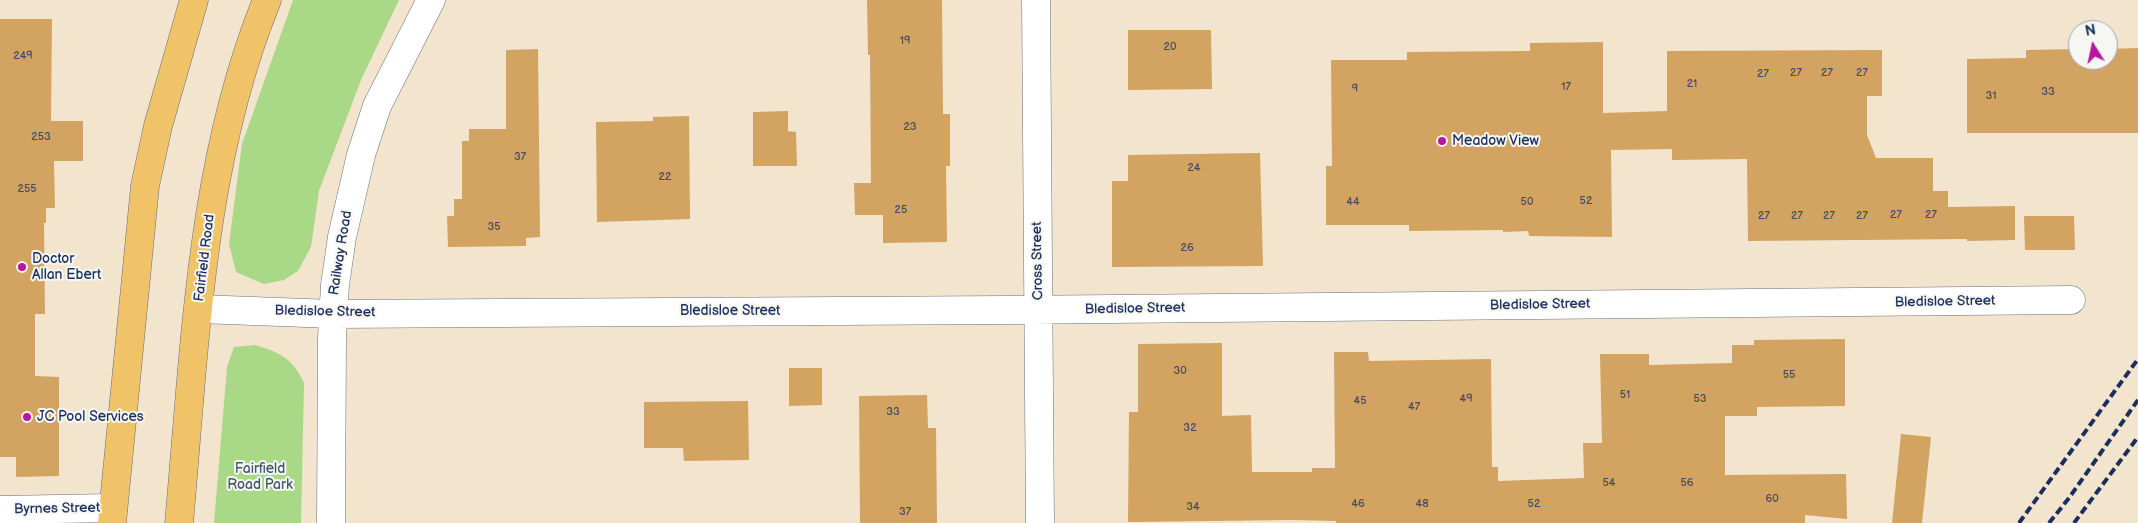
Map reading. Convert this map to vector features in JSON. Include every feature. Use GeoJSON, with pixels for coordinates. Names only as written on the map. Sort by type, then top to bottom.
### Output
{"type":"FeatureCollection","features":[{"type":"Feature","properties":{"kind":"main road"},"geometry":{"type":"LineString","coordinates":[[113,516],[145,186],[158,126],[194,0]]}},
{"type":"Feature","properties":{"kind":"main road","name":"Fairfield Road"},"geometry":{"type":"LineString","coordinates":[[179,523],[199,309],[210,215],[235,96],[267,0]]}},
{"type":"Feature","properties":{"kind":"street","name":"Railway Road"},"geometry":{"type":"LineString","coordinates":[[331,523],[333,314],[342,237],[361,155],[378,106],[431,0]]}},
{"type":"Feature","properties":{"kind":"street","name":"Cross Street"},"geometry":{"type":"LineString","coordinates":[[1036,0],[1040,523]]}},
{"type":"Feature","properties":{"kind":"street","name":"Bledisloe Street"},"geometry":{"type":"LineString","coordinates":[[199,309],[333,314],[2071,300]]}},
{"type":"Feature","properties":{"kind":"street","name":"Byrnes Street"},"geometry":{"type":"LineString","coordinates":[[0,510],[113,516]]}},
{"type":"Feature","properties":{"kind":"green space"},"geometry":{"type":"Polygon","coordinates":[[[293,0],[399,0],[361,80],[319,191],[311,247],[298,271],[284,280],[264,284],[236,272],[229,244],[242,144],[293,0]]]}},
{"type":"Feature","properties":{"kind":"green space","name":"Fairfield Road Park"},"geometry":{"type":"Polygon","coordinates":[[[255,345],[285,358],[295,368],[304,383],[301,523],[214,523],[227,367],[234,347],[255,345]]]}},
{"type":"Feature","properties":{"kind":"building"},"geometry":{"type":"Polygon","coordinates":[[[867,0],[942,0],[943,114],[950,114],[950,166],[946,166],[947,242],[883,243],[883,215],[855,215],[854,183],[871,183],[870,55],[868,55],[867,0]]]}},
{"type":"Feature","properties":{"kind":"building"},"geometry":{"type":"Polygon","coordinates":[[[0,19],[52,19],[51,121],[83,121],[83,161],[54,161],[55,208],[46,208],[46,223],[44,223],[45,314],[35,314],[35,376],[59,377],[59,476],[16,477],[16,457],[0,457],[0,19]]]}},
{"type":"Feature","properties":{"kind":"building"},"geometry":{"type":"Polygon","coordinates":[[[1128,30],[1211,30],[1212,89],[1128,90],[1128,30]]]}},
{"type":"Feature","properties":{"kind":"building"},"geometry":{"type":"Polygon","coordinates":[[[1603,42],[1603,113],[1667,111],[1667,51],[1882,50],[1882,96],[1867,96],[1867,135],[1876,158],[1933,158],[1933,191],[1948,191],[1948,207],[2015,206],[2015,240],[1748,241],[1747,159],[1672,160],[1672,149],[1611,150],[1612,237],[1529,236],[1528,231],[1503,232],[1503,230],[1409,231],[1409,225],[1326,225],[1326,166],[1332,166],[1331,60],[1407,60],[1407,52],[1530,51],[1530,43],[1603,42]]]}},
{"type":"Feature","properties":{"kind":"building"},"geometry":{"type":"Polygon","coordinates":[[[2138,48],[2138,133],[1967,133],[1967,59],[2026,58],[2026,50],[2068,49],[2068,70],[2118,70],[2118,49],[2138,48]]]}},
{"type":"Feature","properties":{"kind":"building"},"geometry":{"type":"Polygon","coordinates":[[[538,49],[540,237],[526,238],[526,246],[448,247],[447,216],[454,216],[454,199],[462,199],[462,141],[469,141],[469,129],[506,129],[506,50],[538,49]]]}},
{"type":"Feature","properties":{"kind":"building"},"geometry":{"type":"Polygon","coordinates":[[[788,111],[788,131],[796,132],[797,166],[753,166],[753,112],[788,111]]]}},
{"type":"Feature","properties":{"kind":"building"},"geometry":{"type":"Polygon","coordinates":[[[689,116],[690,219],[597,222],[596,122],[653,121],[653,117],[689,116]]]}},
{"type":"Feature","properties":{"kind":"building"},"geometry":{"type":"Polygon","coordinates":[[[1260,153],[1263,266],[1112,267],[1112,181],[1128,181],[1128,155],[1260,153]]]}},
{"type":"Feature","properties":{"kind":"building"},"geometry":{"type":"Polygon","coordinates":[[[2024,216],[2074,216],[2075,250],[2025,250],[2024,216]]]}},
{"type":"Feature","properties":{"kind":"building"},"geometry":{"type":"Polygon","coordinates":[[[1845,339],[1845,406],[1757,407],[1757,416],[1725,416],[1725,475],[1846,474],[1847,519],[1805,515],[1805,523],[1336,523],[1336,521],[1292,520],[1128,522],[1129,412],[1138,412],[1138,344],[1222,343],[1222,416],[1251,415],[1252,472],[1312,472],[1312,468],[1335,468],[1334,352],[1368,352],[1369,361],[1491,359],[1492,467],[1498,467],[1498,481],[1584,478],[1583,443],[1602,443],[1600,354],[1649,354],[1649,365],[1732,363],[1732,345],[1754,345],[1754,340],[1845,339]]]}},
{"type":"Feature","properties":{"kind":"building"},"geometry":{"type":"Polygon","coordinates":[[[789,368],[822,368],[822,405],[789,406],[789,368]]]}},
{"type":"Feature","properties":{"kind":"building"},"geometry":{"type":"Polygon","coordinates":[[[927,395],[928,428],[936,428],[937,523],[860,523],[859,396],[927,395]]]}},
{"type":"Feature","properties":{"kind":"building"},"geometry":{"type":"Polygon","coordinates":[[[748,401],[749,460],[684,461],[683,448],[644,448],[644,402],[748,401]]]}},
{"type":"Feature","properties":{"kind":"building"},"geometry":{"type":"Polygon","coordinates":[[[1901,434],[1931,437],[1922,523],[1892,523],[1901,434]]]}},
{"type":"Feature","properties":{"kind":"railway"},"geometry":{"type":"LineString","coordinates":[[2019,523],[2138,359]]}},
{"type":"Feature","properties":{"kind":"railway"},"geometry":{"type":"LineString","coordinates":[[2049,523],[2069,498],[2138,400]]}},
{"type":"Feature","properties":{"kind":"railway"},"geometry":{"type":"LineString","coordinates":[[2074,523],[2138,437]]}},
{"type":"Feature","properties":{"kind":"place","name":"Meadow View"},"geometry":{"type":"Point","coordinates":[1442,141]}},
{"type":"Feature","properties":{"kind":"place","name":"Doctor Allan Ebert"},"geometry":{"type":"Point","coordinates":[22,267]}},
{"type":"Feature","properties":{"kind":"place","name":"JC Pool Services"},"geometry":{"type":"Point","coordinates":[27,417]}}]}
